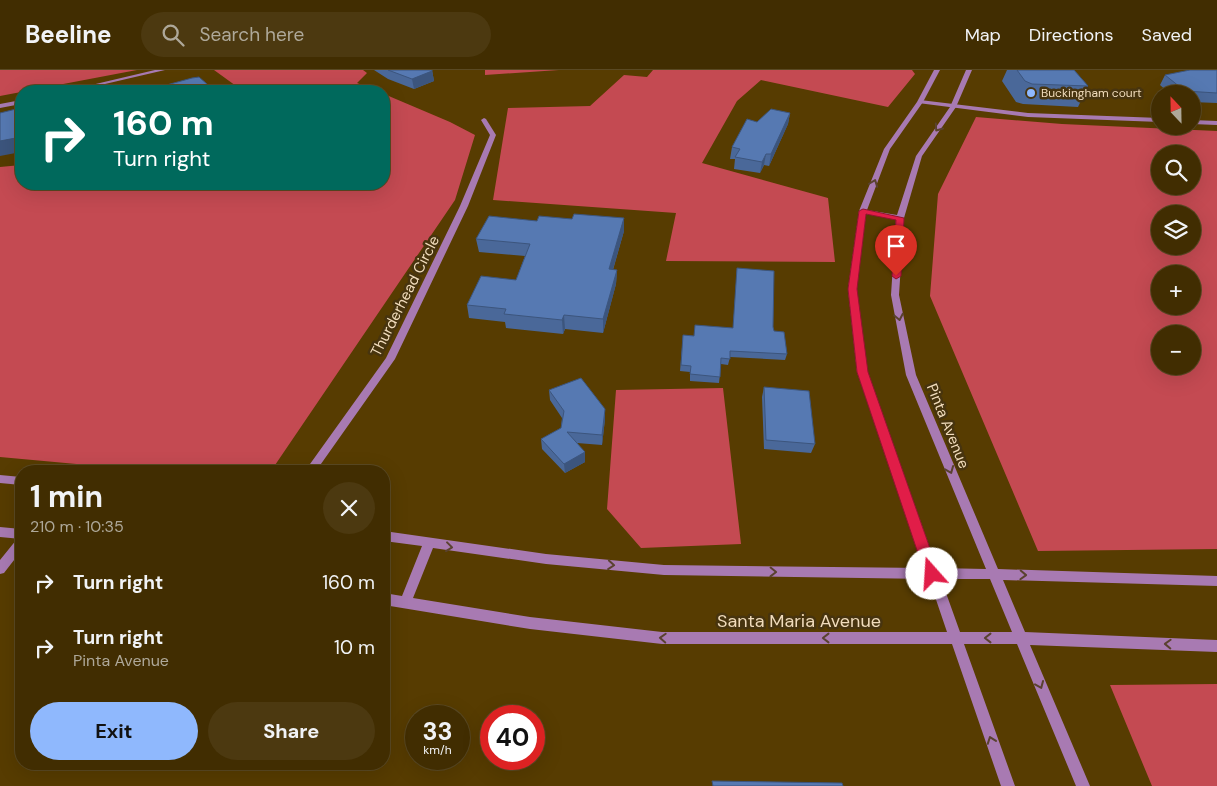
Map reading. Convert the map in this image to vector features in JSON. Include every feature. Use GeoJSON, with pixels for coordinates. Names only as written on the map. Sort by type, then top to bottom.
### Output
{"type":"FeatureCollection","features":[{"type":"Feature","properties":{"kind":"street"},"geometry":{"type":"LineString","coordinates":[[96,85],[162,70]]}},
{"type":"Feature","properties":{"kind":"street"},"geometry":{"type":"LineString","coordinates":[[937,70],[920,102],[887,149],[863,211],[852,289],[862,372],[1008,786]]}},
{"type":"Feature","properties":{"kind":"street","name":"Pinta Avenue"},"geometry":{"type":"LineString","coordinates":[[969,70],[953,107],[919,156],[900,218],[895,295],[911,375],[992,574],[1083,786]]}},
{"type":"Feature","properties":{"kind":"street"},"geometry":{"type":"LineString","coordinates":[[920,102],[1028,115],[1151,120]]}},
{"type":"Feature","properties":{"kind":"street"},"geometry":{"type":"LineString","coordinates":[[0,106],[15,103]]}},
{"type":"Feature","properties":{"kind":"street","name":"Thurderhead Circle"},"geometry":{"type":"LineString","coordinates":[[314,465],[390,359],[464,206],[493,135],[484,120]]}},
{"type":"Feature","properties":{"kind":"street"},"geometry":{"type":"LineString","coordinates":[[1201,122],[1217,123]]}},
{"type":"Feature","properties":{"kind":"street"},"geometry":{"type":"LineString","coordinates":[[863,211],[900,218]]}},
{"type":"Feature","properties":{"kind":"street"},"geometry":{"type":"LineString","coordinates":[[0,479],[15,480]]}},
{"type":"Feature","properties":{"kind":"street"},"geometry":{"type":"LineString","coordinates":[[0,532],[15,533]]}},
{"type":"Feature","properties":{"kind":"street"},"geometry":{"type":"LineString","coordinates":[[390,537],[546,559],[664,570],[992,574],[1217,581]]}},
{"type":"Feature","properties":{"kind":"street"},"geometry":{"type":"LineString","coordinates":[[405,604],[429,544]]}},
{"type":"Feature","properties":{"kind":"street"},"geometry":{"type":"LineString","coordinates":[[0,569],[15,550]]}},
{"type":"Feature","properties":{"kind":"street","name":"Santa Maria Avenue"},"geometry":{"type":"LineString","coordinates":[[390,600],[530,623],[662,638],[1020,638],[1217,646]]}},
{"type":"Feature","properties":{"kind":"shaded area"},"geometry":{"type":"Polygon","coordinates":[[[0,70],[137,70],[58,85],[15,85],[15,93],[0,96],[0,70]]]}},
{"type":"Feature","properties":{"kind":"shaded area"},"geometry":{"type":"Polygon","coordinates":[[[214,70],[363,70],[367,73],[357,83],[362,85],[235,85],[214,70]]]}},
{"type":"Feature","properties":{"kind":"shaded area"},"geometry":{"type":"Polygon","coordinates":[[[485,70],[559,70],[485,75],[485,70]]]}},
{"type":"Feature","properties":{"kind":"shaded area"},"geometry":{"type":"Polygon","coordinates":[[[653,70],[912,70],[915,74],[888,107],[761,80],[737,101],[702,163],[828,198],[835,262],[666,261],[676,213],[493,200],[508,108],[590,106],[624,75],[647,77],[653,70]]]}},
{"type":"Feature","properties":{"kind":"shaded area"},"geometry":{"type":"Polygon","coordinates":[[[390,97],[450,122],[475,135],[455,200],[275,465],[87,465],[0,457],[0,167],[15,166],[15,190],[390,190],[390,97]]]}},
{"type":"Feature","properties":{"kind":"shaded area"},"geometry":{"type":"Polygon","coordinates":[[[976,117],[1062,124],[1151,128],[1151,135],[1201,135],[1201,130],[1217,131],[1217,549],[1038,551],[930,296],[938,194],[976,117]]]}},
{"type":"Feature","properties":{"kind":"shaded area"},"geometry":{"type":"Polygon","coordinates":[[[723,388],[741,544],[641,548],[607,509],[616,390],[723,388]]]}},
{"type":"Feature","properties":{"kind":"shaded area"},"geometry":{"type":"Polygon","coordinates":[[[1217,684],[1217,786],[1152,786],[1110,685],[1217,684]]]}},
{"type":"Feature","properties":{"kind":"building"},"geometry":{"type":"Polygon","coordinates":[[[388,70],[432,70],[432,71],[412,79],[388,70]]]}},
{"type":"Feature","properties":{"kind":"building"},"geometry":{"type":"Polygon","coordinates":[[[1017,70],[1074,70],[1088,86],[1032,84],[1025,81],[1017,70]]]}},
{"type":"Feature","properties":{"kind":"building"},"geometry":{"type":"Polygon","coordinates":[[[1190,70],[1217,70],[1217,93],[1201,92],[1201,85],[1178,85],[1165,75],[1190,70]]]}},
{"type":"Feature","properties":{"kind":"building"},"geometry":{"type":"Polygon","coordinates":[[[199,77],[208,85],[167,85],[199,77]]]}},
{"type":"Feature","properties":{"kind":"building"},"geometry":{"type":"Polygon","coordinates":[[[15,109],[15,138],[0,141],[0,113],[15,109]]]}},
{"type":"Feature","properties":{"kind":"building"},"geometry":{"type":"Polygon","coordinates":[[[771,109],[790,113],[771,154],[766,154],[762,162],[735,157],[740,149],[732,147],[747,119],[757,122],[771,109]]]}},
{"type":"Feature","properties":{"kind":"building"},"geometry":{"type":"Polygon","coordinates":[[[574,214],[624,218],[609,269],[617,270],[603,319],[564,315],[562,320],[504,314],[506,309],[467,305],[481,276],[516,280],[530,244],[476,239],[489,216],[537,221],[539,216],[572,219],[574,214]]]}},
{"type":"Feature","properties":{"kind":"building"},"geometry":{"type":"Polygon","coordinates":[[[737,268],[774,271],[773,327],[774,331],[784,332],[787,354],[730,351],[730,359],[721,358],[720,377],[690,374],[691,366],[681,365],[683,335],[694,336],[695,325],[733,328],[737,268]]]}},
{"type":"Feature","properties":{"kind":"building"},"geometry":{"type":"Polygon","coordinates":[[[581,378],[605,409],[602,435],[567,432],[585,452],[564,464],[541,439],[561,428],[564,411],[549,390],[581,378]]]}},
{"type":"Feature","properties":{"kind":"building"},"geometry":{"type":"Polygon","coordinates":[[[764,387],[809,391],[815,444],[766,440],[764,387]]]}},
{"type":"Feature","properties":{"kind":"building"},"geometry":{"type":"Polygon","coordinates":[[[712,781],[842,783],[843,786],[713,786],[712,781]]]}},
{"type":"Feature","properties":{"kind":"place","name":"Buckingham court"},"geometry":{"type":"Point","coordinates":[1031,93]}},
{"type":"Feature","properties":{"kind":"route"},"geometry":{"type":"LineString","coordinates":[[896,276],[900,218],[863,211],[852,289],[862,372],[932,574]]}}]}
